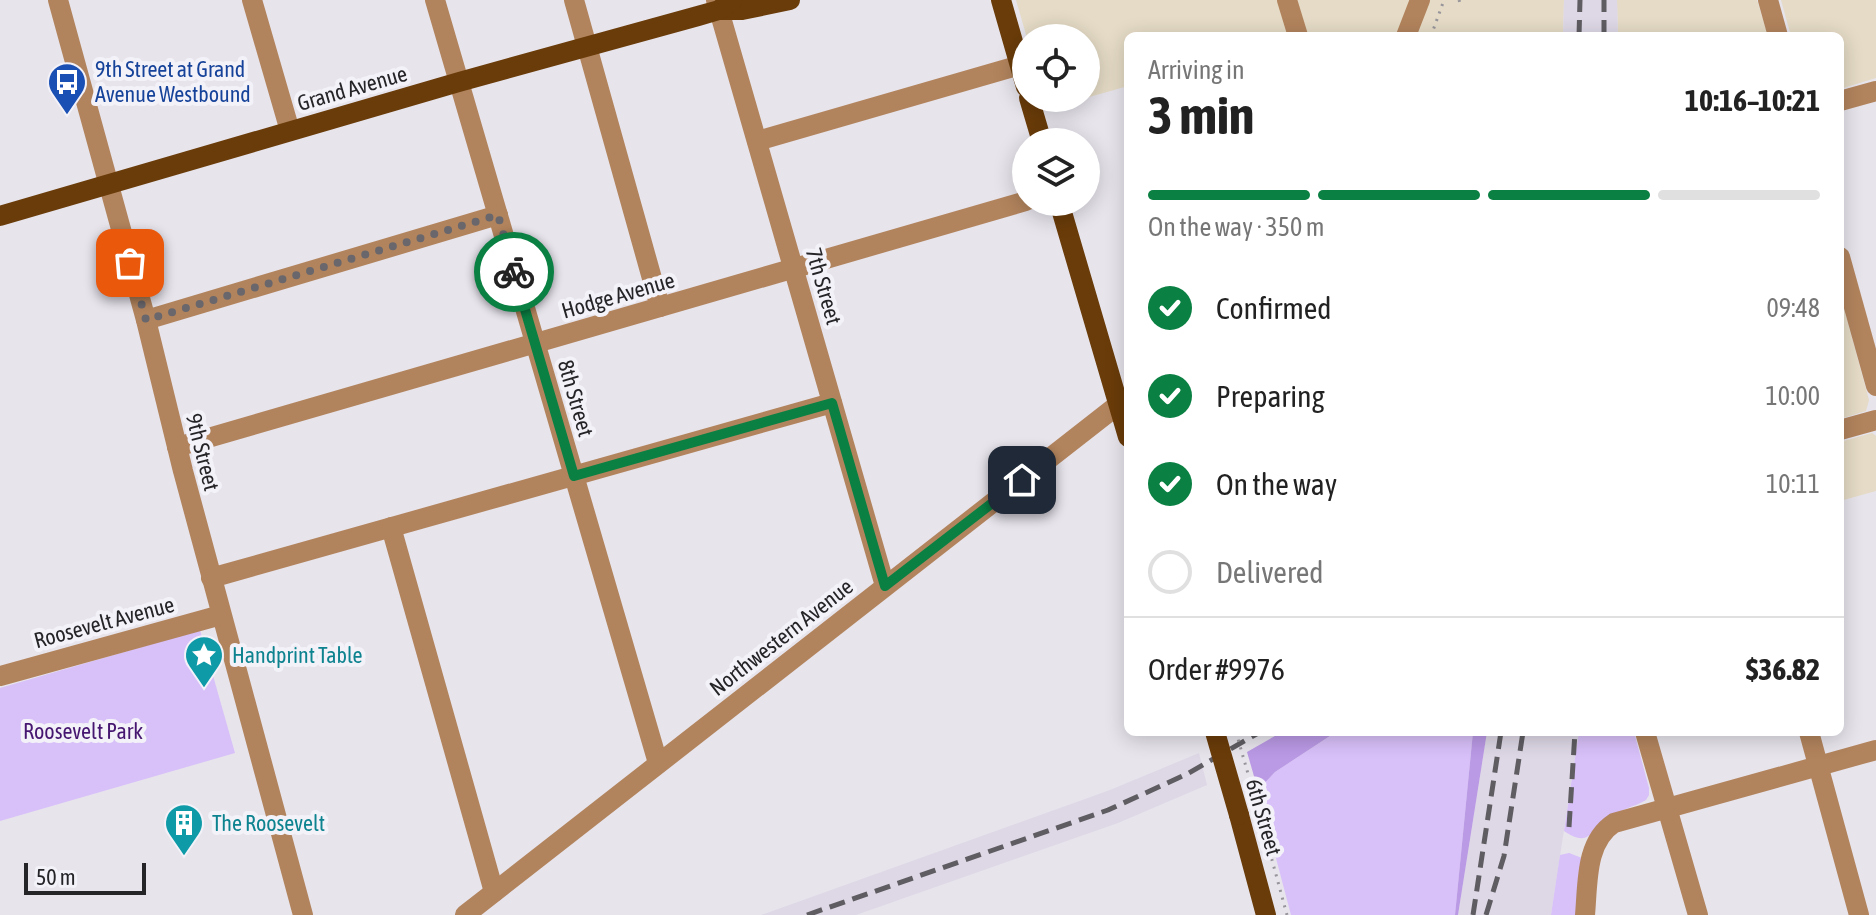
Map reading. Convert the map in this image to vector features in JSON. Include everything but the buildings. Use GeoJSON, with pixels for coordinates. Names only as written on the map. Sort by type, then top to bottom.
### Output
{"type":"FeatureCollection","features":[{"type":"Feature","properties":{"kind":"main road","name":"Grand Avenue"},"geometry":{"type":"LineString","coordinates":[[0,216],[459,82],[587,48],[723,3],[742,10],[790,0]]}},
{"type":"Feature","properties":{"kind":"main road"},"geometry":{"type":"LineString","coordinates":[[1001,0],[1012,38]]}},
{"type":"Feature","properties":{"kind":"main road"},"geometry":{"type":"LineString","coordinates":[[1064,216],[1123,401]]}},
{"type":"Feature","properties":{"kind":"main road","name":"6th Street"},"geometry":{"type":"LineString","coordinates":[[1216,736],[1266,915]]}},
{"type":"Feature","properties":{"kind":"street","name":"9th Street"},"geometry":{"type":"LineString","coordinates":[[58,0],[303,915]]}},
{"type":"Feature","properties":{"kind":"street"},"geometry":{"type":"LineString","coordinates":[[252,0],[290,131]]}},
{"type":"Feature","properties":{"kind":"street","name":"8th Street"},"geometry":{"type":"LineString","coordinates":[[435,0],[658,763]]}},
{"type":"Feature","properties":{"kind":"street"},"geometry":{"type":"LineString","coordinates":[[574,0],[660,307]]}},
{"type":"Feature","properties":{"kind":"street"},"geometry":{"type":"LineString","coordinates":[[1287,0],[1297,32]]}},
{"type":"Feature","properties":{"kind":"street"},"geometry":{"type":"LineString","coordinates":[[1408,32],[1420,0]]}},
{"type":"Feature","properties":{"kind":"street"},"geometry":{"type":"LineString","coordinates":[[1768,0],[1777,32]]}},
{"type":"Feature","properties":{"kind":"street","name":"7th Street"},"geometry":{"type":"LineString","coordinates":[[723,3],[757,141],[885,586]]}},
{"type":"Feature","properties":{"kind":"street"},"geometry":{"type":"LineString","coordinates":[[757,141],[1012,67]]}},
{"type":"Feature","properties":{"kind":"street"},"geometry":{"type":"LineString","coordinates":[[1844,100],[1876,91]]}},
{"type":"Feature","properties":{"kind":"street","name":"Hodge Avenue"},"geometry":{"type":"LineString","coordinates":[[177,447],[1012,205]]}},
{"type":"Feature","properties":{"kind":"street"},"geometry":{"type":"LineString","coordinates":[[146,320],[498,215]]}},
{"type":"Feature","properties":{"kind":"street"},"geometry":{"type":"LineString","coordinates":[[1844,271],[1876,386]]}},
{"type":"Feature","properties":{"kind":"street","name":"Northwestern Avenue"},"geometry":{"type":"LineString","coordinates":[[465,915],[1123,401]]}},
{"type":"Feature","properties":{"kind":"street"},"geometry":{"type":"LineString","coordinates":[[211,578],[832,403]]}},
{"type":"Feature","properties":{"kind":"street"},"geometry":{"type":"LineString","coordinates":[[1844,429],[1876,420]]}},
{"type":"Feature","properties":{"kind":"street"},"geometry":{"type":"LineString","coordinates":[[391,527],[494,892]]}},
{"type":"Feature","properties":{"kind":"street","name":"Roosevelt Avenue"},"geometry":{"type":"LineString","coordinates":[[0,676],[221,615]]}},
{"type":"Feature","properties":{"kind":"street"},"geometry":{"type":"LineString","coordinates":[[1646,736],[1698,915]]}},
{"type":"Feature","properties":{"kind":"street"},"geometry":{"type":"LineString","coordinates":[[1810,736],[1859,915]]}},
{"type":"Feature","properties":{"kind":"street"},"geometry":{"type":"LineString","coordinates":[[1585,915],[1594,845],[1603,830],[1614,823],[1876,750]]}},
{"type":"Feature","properties":{"kind":"path"},"geometry":{"type":"LineString","coordinates":[[1432,32],[1444,0]]}},
{"type":"Feature","properties":{"kind":"path"},"geometry":{"type":"LineString","coordinates":[[1237,736],[1287,915]]}},
{"type":"Feature","properties":{"kind":"shaded area"},"geometry":{"type":"Polygon","coordinates":[[[1016,0],[1564,0],[1563,32],[1124,32],[1124,87],[1100,94],[1100,24],[1023,24],[1016,0]]]}},
{"type":"Feature","properties":{"kind":"shaded area"},"geometry":{"type":"Polygon","coordinates":[[[1564,0],[1617,0],[1618,32],[1563,32],[1564,0]]]}},
{"type":"Feature","properties":{"kind":"shaded area"},"geometry":{"type":"Polygon","coordinates":[[[1617,0],[1757,0],[1767,32],[1618,32],[1617,0]]]}},
{"type":"Feature","properties":{"kind":"shaded area"},"geometry":{"type":"Polygon","coordinates":[[[1781,0],[1876,0],[1876,78],[1844,88],[1844,32],[1790,32],[1781,0]]]}},
{"type":"Feature","properties":{"kind":"shaded area"},"geometry":{"type":"Polygon","coordinates":[[[1844,309],[1869,400],[1866,411],[1844,418],[1844,309]]]}},
{"type":"Feature","properties":{"kind":"shaded area"},"geometry":{"type":"Polygon","coordinates":[[[1872,433],[1876,436],[1876,491],[1844,500],[1844,441],[1872,433]]]}},
{"type":"Feature","properties":{"kind":"shaded area"},"geometry":{"type":"Polygon","coordinates":[[[1275,736],[1330,736],[1275,772],[1258,790],[1247,752],[1275,736]]]}},
{"type":"Feature","properties":{"kind":"shaded area"},"geometry":{"type":"Polygon","coordinates":[[[1473,736],[1486,736],[1458,915],[1455,915],[1473,736]]]}},
{"type":"Feature","properties":{"kind":"shaded area"},"geometry":{"type":"Polygon","coordinates":[[[1486,736],[1578,736],[1551,915],[1458,915],[1486,736]]]}},
{"type":"Feature","properties":{"kind":"shaded area"},"geometry":{"type":"Polygon","coordinates":[[[1199,753],[1207,785],[1118,823],[856,915],[761,915],[1110,790],[1199,753]]]}},
{"type":"Feature","properties":{"kind":"green space","name":"Roosevelt Park"},"geometry":{"type":"Polygon","coordinates":[[[200,630],[235,753],[0,821],[0,688],[200,630]]]}},
{"type":"Feature","properties":{"kind":"green space"},"geometry":{"type":"Polygon","coordinates":[[[1330,736],[1473,736],[1455,915],[1291,915],[1258,790],[1275,772],[1330,736]]]}},
{"type":"Feature","properties":{"kind":"green space"},"geometry":{"type":"Polygon","coordinates":[[[1578,736],[1635,736],[1649,788],[1646,800],[1613,815],[1585,838],[1564,831],[1578,736]]]}},
{"type":"Feature","properties":{"kind":"green space"},"geometry":{"type":"Polygon","coordinates":[[[1569,853],[1582,858],[1578,915],[1551,915],[1560,855],[1569,853]]]}},
{"type":"Feature","properties":{"kind":"railway"},"geometry":{"type":"LineString","coordinates":[[1579,32],[1580,0]]}},
{"type":"Feature","properties":{"kind":"railway"},"geometry":{"type":"LineString","coordinates":[[1604,0],[1604,32]]}},
{"type":"Feature","properties":{"kind":"railway"},"geometry":{"type":"LineString","coordinates":[[807,915],[1108,810],[1187,774],[1253,736]]}},
{"type":"Feature","properties":{"kind":"railway"},"geometry":{"type":"LineString","coordinates":[[1473,915],[1500,736]]}},
{"type":"Feature","properties":{"kind":"railway"},"geometry":{"type":"LineString","coordinates":[[1486,915],[1504,856],[1522,736]]}},
{"type":"Feature","properties":{"kind":"railway"},"geometry":{"type":"LineString","coordinates":[[1569,827],[1575,736]]}},
{"type":"Feature","properties":{"kind":"way so far"},"geometry":{"type":"LineString","coordinates":[[130,263],[146,320],[498,215],[514,272]]}},
{"type":"Feature","properties":{"kind":"place","name":"9th Street at Grand Avenue Westbound"},"geometry":{"type":"Point","coordinates":[67,116]}},
{"type":"Feature","properties":{"kind":"place","name":"Handprint Table"},"geometry":{"type":"Point","coordinates":[204,689]}},
{"type":"Feature","properties":{"kind":"place","name":"The Roosevelt"},"geometry":{"type":"Point","coordinates":[184,857]}},
{"type":"Feature","properties":{"kind":"route"},"geometry":{"type":"LineString","coordinates":[[514,272],[574,476],[832,403],[885,586],[1022,480]]}}]}
